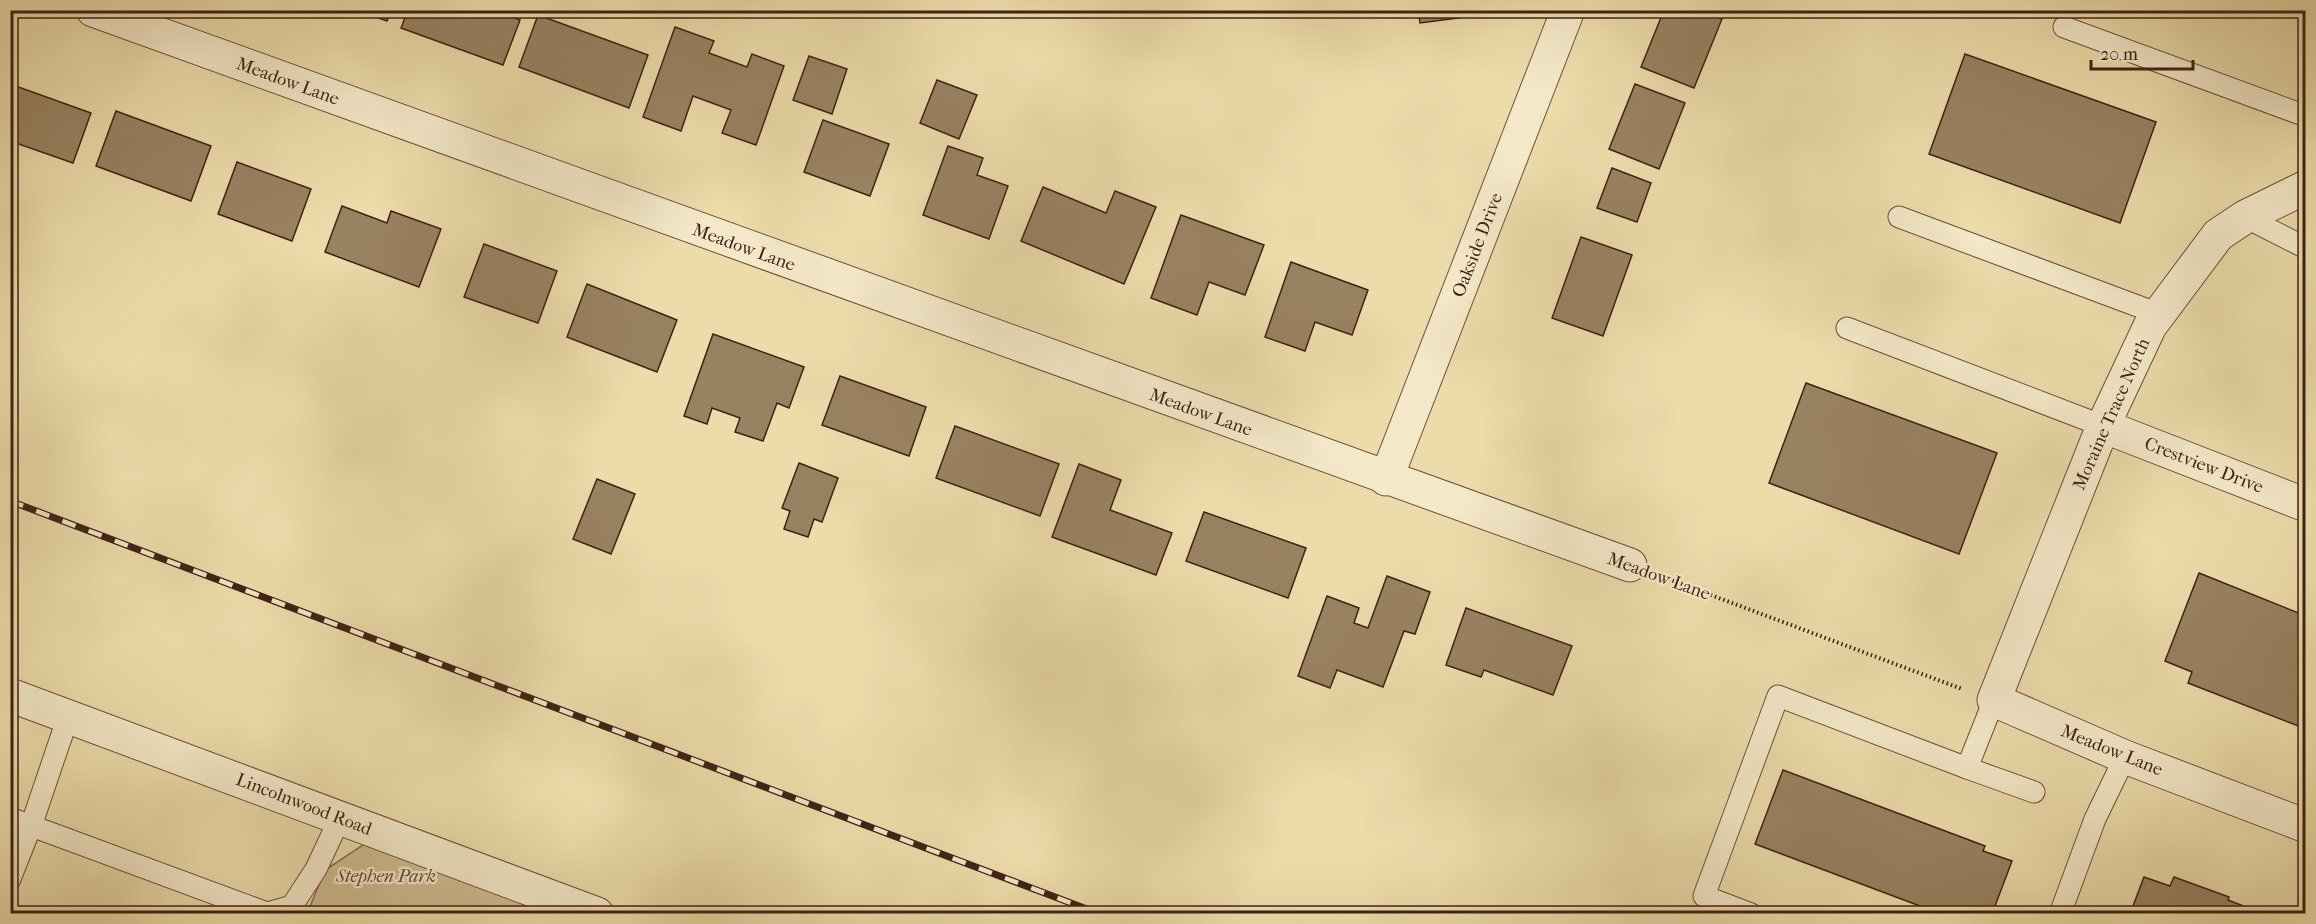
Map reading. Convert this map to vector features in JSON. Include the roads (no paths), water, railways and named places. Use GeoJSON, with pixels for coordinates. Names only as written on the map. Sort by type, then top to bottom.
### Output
{"type":"FeatureCollection","features":[{"type":"Feature","properties":{"kind":"street","name":"Meadow Lane"},"geometry":{"type":"LineString","coordinates":[[93,10],[1386,479],[1630,565]]}},
{"type":"Feature","properties":{"kind":"street","name":"Oakside Drive"},"geometry":{"type":"LineString","coordinates":[[1386,479],[1568,10]]}},
{"type":"Feature","properties":{"kind":"street","name":"Moraine Trace North"},"geometry":{"type":"LineString","coordinates":[[1994,700],[2103,426],[2150,326],[2218,235],[2246,217],[2306,188]]}},
{"type":"Feature","properties":{"kind":"street","name":"Crestview Drive"},"geometry":{"type":"LineString","coordinates":[[2103,426],[2306,505]]}},
{"type":"Feature","properties":{"kind":"street","name":"Lincolnwood Road"},"geometry":{"type":"LineString","coordinates":[[10,695],[597,914]]}},
{"type":"Feature","properties":{"kind":"street","name":"Meadow Lane"},"geometry":{"type":"LineString","coordinates":[[1994,700],[2125,757],[2306,826]]}},
{"type":"Feature","properties":{"kind":"lane"},"geometry":{"type":"LineString","coordinates":[[2064,27],[2306,116]]}},
{"type":"Feature","properties":{"kind":"lane"},"geometry":{"type":"LineString","coordinates":[[1899,217],[2159,314]]}},
{"type":"Feature","properties":{"kind":"lane"},"geometry":{"type":"LineString","coordinates":[[2246,217],[2306,248]]}},
{"type":"Feature","properties":{"kind":"lane"},"geometry":{"type":"LineString","coordinates":[[1847,328],[2103,426]]}},
{"type":"Feature","properties":{"kind":"lane"},"geometry":{"type":"LineString","coordinates":[[1751,914],[1704,896],[1778,696],[2034,792]]}},
{"type":"Feature","properties":{"kind":"lane"},"geometry":{"type":"LineString","coordinates":[[1967,768],[1994,700]]}},
{"type":"Feature","properties":{"kind":"lane"},"geometry":{"type":"LineString","coordinates":[[10,879],[31,826],[68,717]]}},
{"type":"Feature","properties":{"kind":"lane"},"geometry":{"type":"LineString","coordinates":[[2060,914],[2096,819],[2125,757]]}},
{"type":"Feature","properties":{"kind":"lane"},"geometry":{"type":"LineString","coordinates":[[10,818],[267,913],[292,906],[316,869],[340,818]]}},
{"type":"Feature","properties":{"kind":"railway"},"geometry":{"type":"LineString","coordinates":[[10,501],[1100,914]]}},
{"type":"Feature","properties":{"kind":"park label","name":"Stephen Park"},"geometry":{"type":"Point","coordinates":[386,876]}}]}
